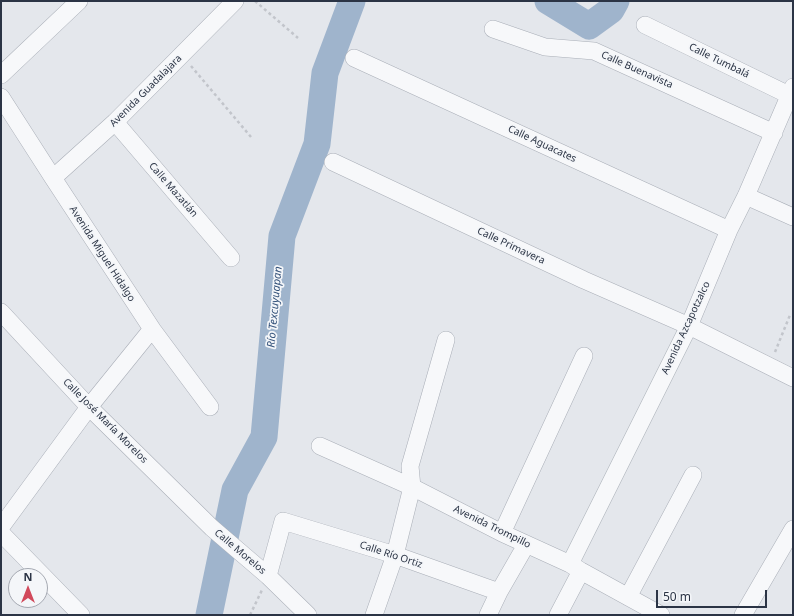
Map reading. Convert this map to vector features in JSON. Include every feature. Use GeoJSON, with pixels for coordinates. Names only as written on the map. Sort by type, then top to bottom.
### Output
{"type":"FeatureCollection","features":[{"type":"Feature","properties":{"kind":"street","name":"Avenida Guadalajara"},"geometry":{"type":"LineString","coordinates":[[53,178],[115,122],[236,1]]}},
{"type":"Feature","properties":{"kind":"street"},"geometry":{"type":"LineString","coordinates":[[1,75],[69,4]]}},
{"type":"Feature","properties":{"kind":"street","name":"Calle Tumbalá"},"geometry":{"type":"LineString","coordinates":[[645,25],[792,93]]}},
{"type":"Feature","properties":{"kind":"street","name":"Calle Buenavista"},"geometry":{"type":"LineString","coordinates":[[493,29],[545,47],[594,51],[774,132]]}},
{"type":"Feature","properties":{"kind":"street","name":"Calle Aguacates"},"geometry":{"type":"LineString","coordinates":[[354,58],[729,230]]}},
{"type":"Feature","properties":{"kind":"street","name":"Avenida Azcapotzalco"},"geometry":{"type":"LineString","coordinates":[[558,615],[575,568],[689,326],[729,230],[746,196],[792,93]]}},
{"type":"Feature","properties":{"kind":"street","name":"Avenida Miguel Hidalgo"},"geometry":{"type":"LineString","coordinates":[[1,97],[152,329],[210,406]]}},
{"type":"Feature","properties":{"kind":"street","name":"Calle Mazatlán"},"geometry":{"type":"LineString","coordinates":[[115,122],[231,258]]}},
{"type":"Feature","properties":{"kind":"street","name":"Calle Primavera"},"geometry":{"type":"LineString","coordinates":[[333,162],[584,280],[689,326],[793,378]]}},
{"type":"Feature","properties":{"kind":"street"},"geometry":{"type":"LineString","coordinates":[[746,196],[793,217]]}},
{"type":"Feature","properties":{"kind":"street","name":"Calle José María Morelos"},"geometry":{"type":"LineString","coordinates":[[1,312],[89,407],[212,528]]}},
{"type":"Feature","properties":{"kind":"street"},"geometry":{"type":"LineString","coordinates":[[1,527],[89,407],[152,329]]}},
{"type":"Feature","properties":{"kind":"street"},"geometry":{"type":"LineString","coordinates":[[374,615],[395,555],[412,487],[410,466],[446,340]]}},
{"type":"Feature","properties":{"kind":"street"},"geometry":{"type":"LineString","coordinates":[[502,533],[584,356]]}},
{"type":"Feature","properties":{"kind":"street","name":"Avenida Trompillo"},"geometry":{"type":"LineString","coordinates":[[320,446],[412,487],[526,545],[575,568],[661,615]]}},
{"type":"Feature","properties":{"kind":"street"},"geometry":{"type":"LineString","coordinates":[[628,597],[693,475]]}},
{"type":"Feature","properties":{"kind":"street","name":"Calle Morelos"},"geometry":{"type":"LineString","coordinates":[[268,576],[283,521]]}},
{"type":"Feature","properties":{"kind":"street","name":"Calle Río Ortiz"},"geometry":{"type":"LineString","coordinates":[[283,521],[395,555],[499,592]]}},
{"type":"Feature","properties":{"kind":"street","name":"Calle Morelos"},"geometry":{"type":"LineString","coordinates":[[212,528],[268,576],[308,615]]}},
{"type":"Feature","properties":{"kind":"street"},"geometry":{"type":"LineString","coordinates":[[743,615],[793,529]]}},
{"type":"Feature","properties":{"kind":"street"},"geometry":{"type":"LineString","coordinates":[[1,533],[81,615]]}},
{"type":"Feature","properties":{"kind":"street"},"geometry":{"type":"LineString","coordinates":[[488,615],[499,592],[526,545]]}},
{"type":"Feature","properties":{"kind":"path"},"geometry":{"type":"LineString","coordinates":[[255,1],[298,38]]}},
{"type":"Feature","properties":{"kind":"path"},"geometry":{"type":"LineString","coordinates":[[181,55],[250,137]]}},
{"type":"Feature","properties":{"kind":"path"},"geometry":{"type":"LineString","coordinates":[[769,366],[790,315]]}},
{"type":"Feature","properties":{"kind":"path"},"geometry":{"type":"LineString","coordinates":[[250,615],[268,576]]}},
{"type":"Feature","properties":{"kind":"waterway","name":"Río Texcuyuapan"},"geometry":{"type":"LineString","coordinates":[[209,615],[235,490],[264,437],[282,236],[317,144],[325,73],[352,1]]}},
{"type":"Feature","properties":{"kind":"waterway","name":"Río Texcuyuapan"},"geometry":{"type":"LineString","coordinates":[[548,1],[589,26],[611,10],[616,1]]}}]}
